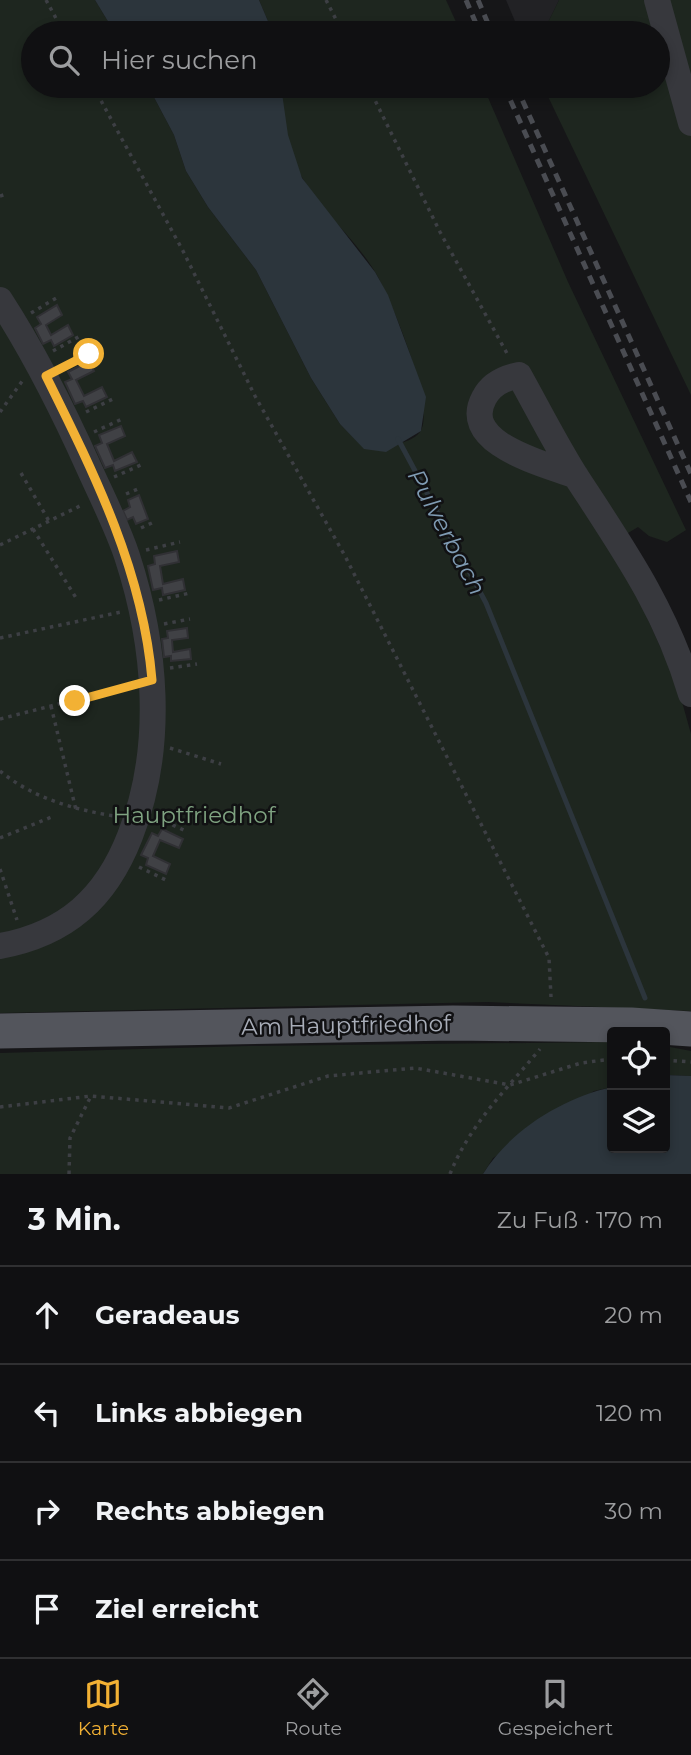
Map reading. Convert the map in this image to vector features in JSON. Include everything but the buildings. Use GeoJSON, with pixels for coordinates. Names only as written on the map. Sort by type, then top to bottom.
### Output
{"type":"FeatureCollection","features":[{"type":"Feature","properties":{"kind":"main road","name":"Am Hauptfriedhof"},"geometry":{"type":"LineString","coordinates":[[0,1031],[193,1026],[552,1025],[691,1029]]}},
{"type":"Feature","properties":{"kind":"lane"},"geometry":{"type":"LineString","coordinates":[[657,0],[663,21]]}},
{"type":"Feature","properties":{"kind":"lane"},"geometry":{"type":"LineString","coordinates":[[670,47],[691,123]]}},
{"type":"Feature","properties":{"kind":"lane"},"geometry":{"type":"LineString","coordinates":[[7,311],[42,368],[127,555],[140,606],[152,680],[150,764],[137,815],[121,860],[95,895],[55,930],[12,944]]}},
{"type":"Feature","properties":{"kind":"lane"},"geometry":{"type":"LineString","coordinates":[[576,475],[503,446],[484,431],[479,421],[479,408],[494,385],[519,375],[576,475],[631,557],[662,617],[689,680]]}},
{"type":"Feature","properties":{"kind":"path"},"geometry":{"type":"LineString","coordinates":[[46,0],[57,21]]}},
{"type":"Feature","properties":{"kind":"path"},"geometry":{"type":"LineString","coordinates":[[326,0],[336,21]]}},
{"type":"Feature","properties":{"kind":"path"},"geometry":{"type":"LineString","coordinates":[[100,98],[183,251],[255,396],[345,556],[548,958],[552,1036],[490,1104],[450,1174]]}},
{"type":"Feature","properties":{"kind":"path"},"geometry":{"type":"LineString","coordinates":[[374,98],[440,232],[519,375]]}},
{"type":"Feature","properties":{"kind":"path"},"geometry":{"type":"LineString","coordinates":[[0,196],[7,194]]}},
{"type":"Feature","properties":{"kind":"path"},"geometry":{"type":"LineString","coordinates":[[7,311],[58,297]]}},
{"type":"Feature","properties":{"kind":"path"},"geometry":{"type":"LineString","coordinates":[[0,412],[42,368],[80,336]]}},
{"type":"Feature","properties":{"kind":"path"},"geometry":{"type":"LineString","coordinates":[[42,368],[89,354]]}},
{"type":"Feature","properties":{"kind":"path"},"geometry":{"type":"LineString","coordinates":[[72,430],[115,398]]}},
{"type":"Feature","properties":{"kind":"path"},"geometry":{"type":"LineString","coordinates":[[72,430],[122,419]]}},
{"type":"Feature","properties":{"kind":"path"},"geometry":{"type":"LineString","coordinates":[[0,545],[49,521],[143,464]]}},
{"type":"Feature","properties":{"kind":"path"},"geometry":{"type":"LineString","coordinates":[[21,473],[49,521]]}},
{"type":"Feature","properties":{"kind":"path"},"geometry":{"type":"LineString","coordinates":[[33,529],[78,601]]}},
{"type":"Feature","properties":{"kind":"path"},"geometry":{"type":"LineString","coordinates":[[127,555],[180,542]]}},
{"type":"Feature","properties":{"kind":"path"},"geometry":{"type":"LineString","coordinates":[[0,638],[190,593]]}},
{"type":"Feature","properties":{"kind":"path"},"geometry":{"type":"LineString","coordinates":[[0,719],[152,680]]}},
{"type":"Feature","properties":{"kind":"path"},"geometry":{"type":"LineString","coordinates":[[51,706],[76,810]]}},
{"type":"Feature","properties":{"kind":"path"},"geometry":{"type":"LineString","coordinates":[[151,743],[221,764]]}},
{"type":"Feature","properties":{"kind":"path"},"geometry":{"type":"LineString","coordinates":[[0,771],[42,797],[76,810],[137,815],[188,832]]}},
{"type":"Feature","properties":{"kind":"path"},"geometry":{"type":"LineString","coordinates":[[0,838],[54,816]]}},
{"type":"Feature","properties":{"kind":"path"},"geometry":{"type":"LineString","coordinates":[[121,860],[168,881]]}},
{"type":"Feature","properties":{"kind":"path"},"geometry":{"type":"LineString","coordinates":[[0,869],[12,944]]}},
{"type":"Feature","properties":{"kind":"path"},"geometry":{"type":"LineString","coordinates":[[0,1107],[91,1096],[229,1108],[327,1076],[415,1068],[510,1085],[581,1063],[607,1060]]}},
{"type":"Feature","properties":{"kind":"path"},"geometry":{"type":"LineString","coordinates":[[670,1060],[691,1062]]}},
{"type":"Feature","properties":{"kind":"path"},"geometry":{"type":"LineString","coordinates":[[69,1174],[70,1138],[91,1096]]}},
{"type":"Feature","properties":{"kind":"shaded area"},"geometry":{"type":"Polygon","coordinates":[[[95,0],[259,0],[268,21],[108,21],[95,0]]]}},
{"type":"Feature","properties":{"kind":"shaded area"},"geometry":{"type":"Polygon","coordinates":[[[506,0],[559,0],[549,21],[515,21],[506,0]]]}},
{"type":"Feature","properties":{"kind":"shaded area"},"geometry":{"type":"Polygon","coordinates":[[[154,98],[283,98],[288,135],[302,178],[375,272],[388,295],[426,397],[421,431],[386,452],[364,449],[340,424],[311,378],[256,270],[208,207],[186,171],[174,135],[154,98]]]}},
{"type":"Feature","properties":{"kind":"shaded area"},"geometry":{"type":"Polygon","coordinates":[[[670,1075],[691,1076],[691,1174],[483,1174],[508,1143],[539,1118],[593,1092],[607,1088],[607,1153],[670,1153],[670,1075]]]}},
{"type":"Feature","properties":{"kind":"green space","name":"Hauptfriedhof"},"geometry":{"type":"Polygon","coordinates":[[[0,0],[95,0],[108,21],[21,21],[21,98],[154,98],[174,135],[186,171],[208,207],[256,270],[311,378],[340,424],[365,449],[402,443],[420,432],[424,420],[417,378],[391,304],[375,272],[319,203],[298,169],[287,134],[282,98],[488,98],[568,282],[686,530],[667,542],[649,536],[638,527],[608,545],[636,593],[677,684],[691,734],[691,1011],[488,1002],[0,1013],[0,0]]]}},
{"type":"Feature","properties":{"kind":"green space"},"geometry":{"type":"Polygon","coordinates":[[[259,0],[446,0],[456,21],[268,21],[259,0]]]}},
{"type":"Feature","properties":{"kind":"green space"},"geometry":{"type":"Polygon","coordinates":[[[559,0],[691,0],[691,395],[549,98],[670,98],[670,21],[549,21],[559,0]]]}},
{"type":"Feature","properties":{"kind":"green space"},"geometry":{"type":"Polygon","coordinates":[[[607,1042],[607,1088],[594,1091],[493,1158],[483,1174],[0,1174],[0,1053],[248,1046],[607,1042]]]}},
{"type":"Feature","properties":{"kind":"green space"},"geometry":{"type":"Polygon","coordinates":[[[670,1047],[691,1051],[691,1076],[670,1075],[670,1047]]]}},
{"type":"Feature","properties":{"kind":"waterway","name":"Pulverbach"},"geometry":{"type":"LineString","coordinates":[[398,439],[486,603],[645,998]]}},
{"type":"Feature","properties":{"kind":"railway"},"geometry":{"type":"LineString","coordinates":[[466,0],[475,21]]}},
{"type":"Feature","properties":{"kind":"railway"},"geometry":{"type":"LineString","coordinates":[[478,0],[487,21]]}},
{"type":"Feature","properties":{"kind":"railway"},"geometry":{"type":"LineString","coordinates":[[509,98],[691,502]]}},
{"type":"Feature","properties":{"kind":"railway"},"geometry":{"type":"LineString","coordinates":[[521,98],[691,474]]}},
{"type":"Feature","properties":{"kind":"route"},"geometry":{"type":"LineString","coordinates":[[75,701],[152,680],[145,627],[127,555],[46,376],[89,354]]}}]}
